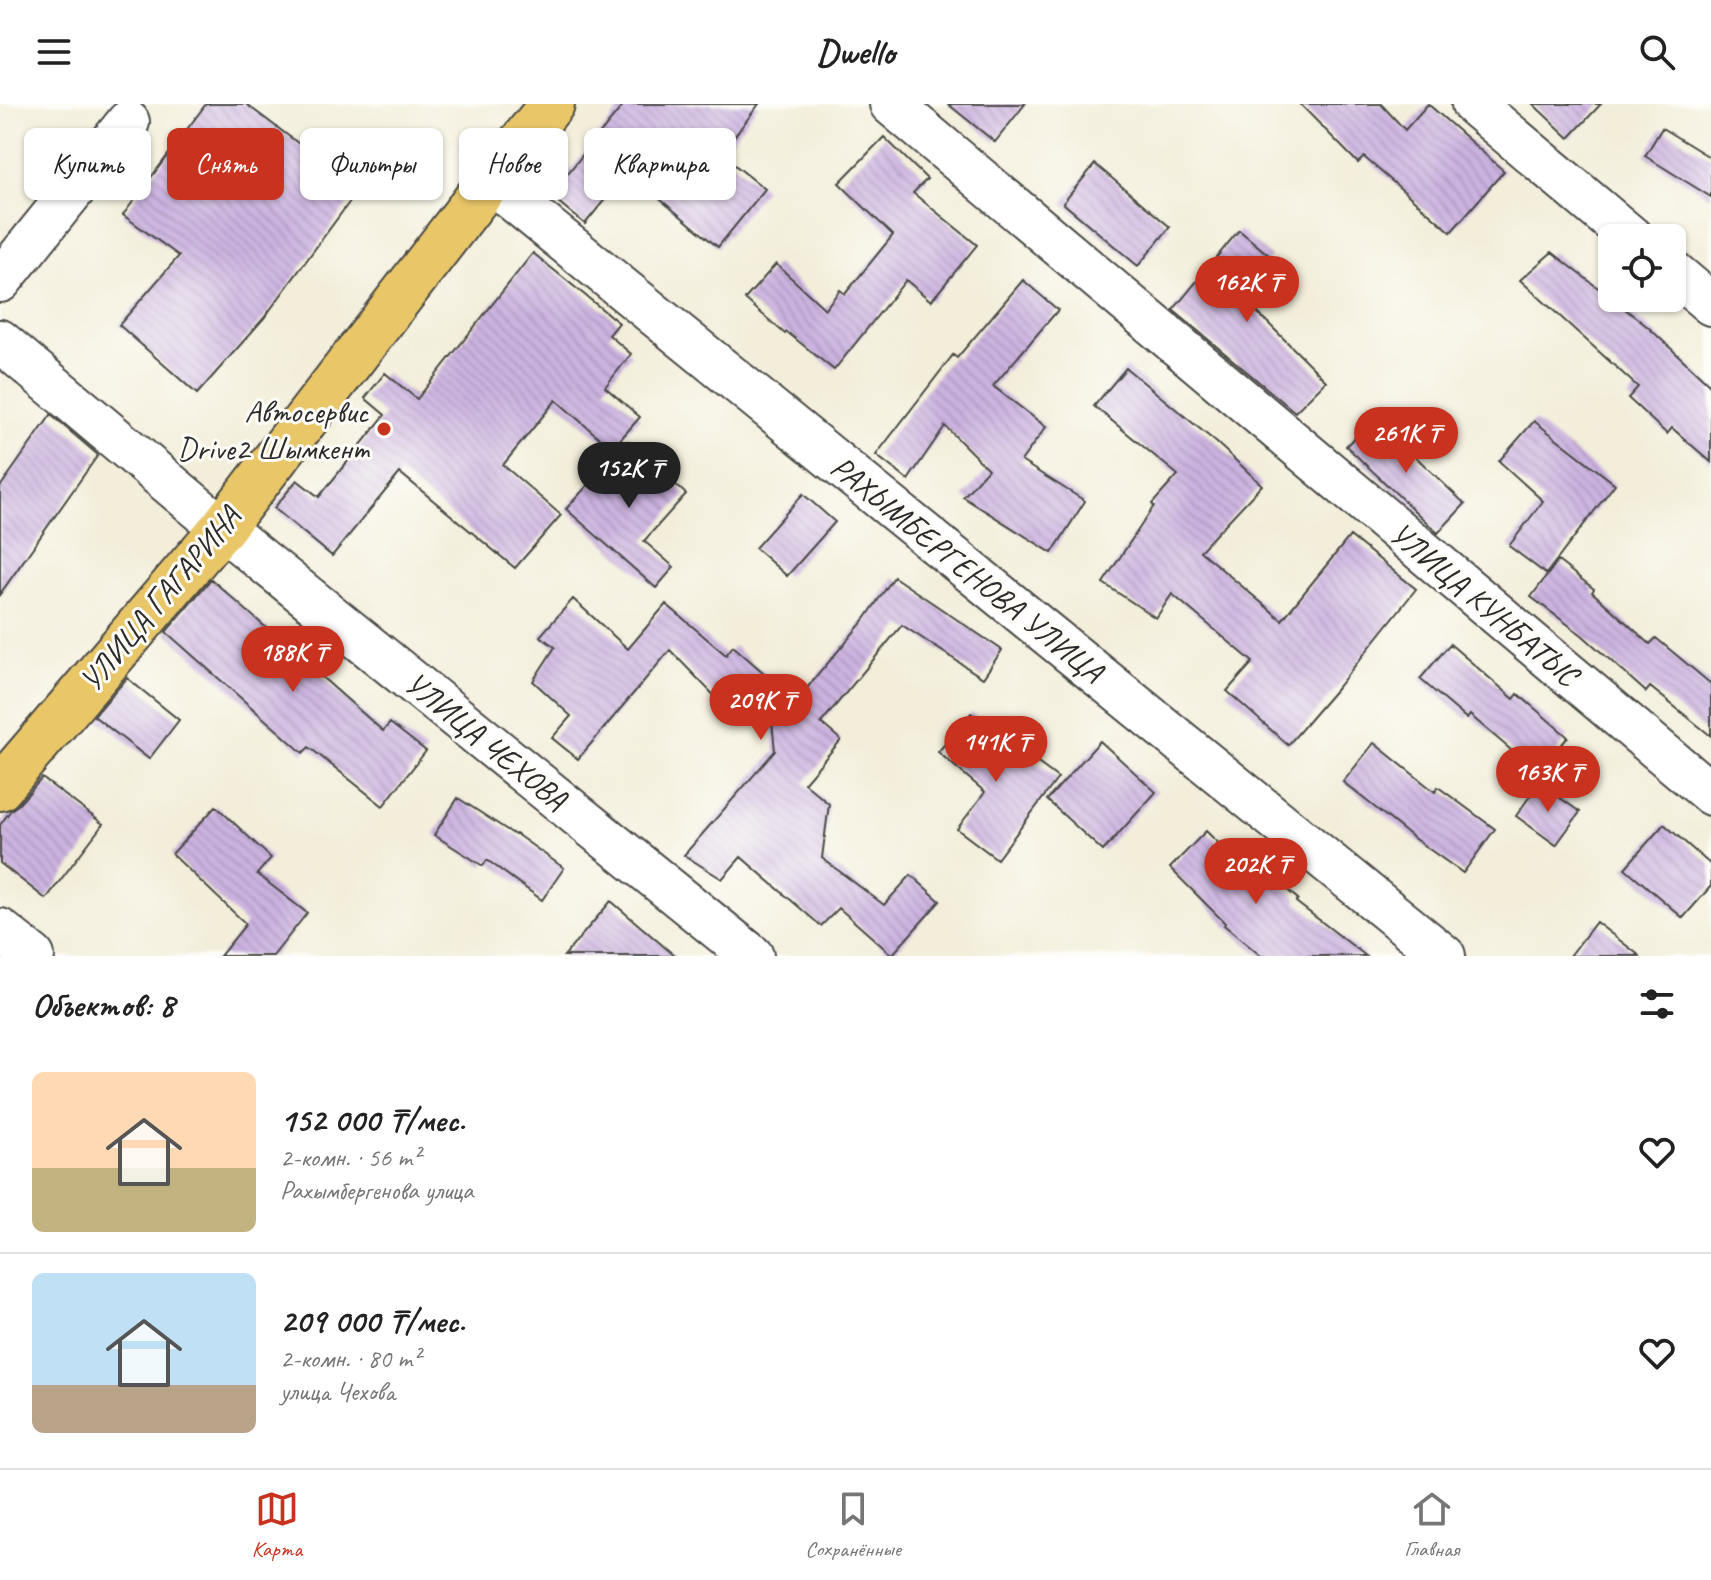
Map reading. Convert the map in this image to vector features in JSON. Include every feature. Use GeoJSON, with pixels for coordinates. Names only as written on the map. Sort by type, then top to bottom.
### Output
{"type":"FeatureCollection","features":[{"type":"Feature","properties":{"kind":"main road","name":"УЛИЦА ГАГАРИНА"},"geometry":{"type":"LineString","coordinates":[[533,128],[552,104]]}},
{"type":"Feature","properties":{"kind":"main road","name":"УЛИЦА ГАГАРИНА"},"geometry":{"type":"LineString","coordinates":[[0,788],[222,528],[475,200]]}},
{"type":"Feature","properties":{"kind":"street","name":"УЛИЦА КУНБАТЫС"},"geometry":{"type":"LineString","coordinates":[[891,104],[1711,794]]}},
{"type":"Feature","properties":{"kind":"street"},"geometry":{"type":"LineString","coordinates":[[1473,104],[1615,224]]}},
{"type":"Feature","properties":{"kind":"street"},"geometry":{"type":"LineString","coordinates":[[0,281],[128,122]]}},
{"type":"Feature","properties":{"kind":"street","name":"РАХЫМБЕРГЕНОВА УЛИЦА"},"geometry":{"type":"LineString","coordinates":[[513,200],[1444,956]]}},
{"type":"Feature","properties":{"kind":"street"},"geometry":{"type":"LineString","coordinates":[[1686,283],[1711,304]]}},
{"type":"Feature","properties":{"kind":"street","name":"УЛИЦА ЧЕХОВА"},"geometry":{"type":"LineString","coordinates":[[0,341],[222,528],[752,956]]}},
{"type":"Feature","properties":{"kind":"street"},"geometry":{"type":"LineString","coordinates":[[0,930],[33,956]]}},
{"type":"Feature","properties":{"kind":"building"},"geometry":{"type":"Polygon","coordinates":[[[206,104],[246,104],[278,128],[188,128],[206,104]]]}},
{"type":"Feature","properties":{"kind":"building"},"geometry":{"type":"Polygon","coordinates":[[[624,104],[759,104],[736,134],[736,128],[604,128],[624,104]]]}},
{"type":"Feature","properties":{"kind":"building"},"geometry":{"type":"Polygon","coordinates":[[[948,104],[1025,104],[995,142],[948,104]]]}},
{"type":"Feature","properties":{"kind":"building"},"geometry":{"type":"Polygon","coordinates":[[[1300,104],[1381,104],[1405,130],[1428,104],[1504,171],[1451,232],[1364,157],[1358,163],[1300,104]]]}},
{"type":"Feature","properties":{"kind":"building"},"geometry":{"type":"Polygon","coordinates":[[[1533,104],[1601,104],[1569,138],[1533,104]]]}},
{"type":"Feature","properties":{"kind":"building"},"geometry":{"type":"Polygon","coordinates":[[[1662,128],[1711,158],[1711,197],[1645,156],[1662,128]]]}},
{"type":"Feature","properties":{"kind":"building"},"geometry":{"type":"Polygon","coordinates":[[[284,133],[300,145],[300,200],[351,200],[264,318],[197,394],[119,325],[179,256],[123,215],[134,200],[151,200],[151,178],[167,156],[167,200],[284,200],[284,133]]]}},
{"type":"Feature","properties":{"kind":"building"},"geometry":{"type":"Polygon","coordinates":[[[884,137],[927,179],[913,193],[977,245],[931,301],[906,280],[834,370],[787,332],[785,334],[745,299],[776,264],[825,309],[840,290],[845,294],[893,235],[839,183],[884,137]]]}},
{"type":"Feature","properties":{"kind":"building"},"geometry":{"type":"Polygon","coordinates":[[[584,153],[584,200],[604,200],[585,224],[556,200],[568,200],[568,173],[584,153]]]}},
{"type":"Feature","properties":{"kind":"building"},"geometry":{"type":"Polygon","coordinates":[[[1095,164],[1170,227],[1138,266],[1063,203],[1095,164]]]}},
{"type":"Feature","properties":{"kind":"building"},"geometry":{"type":"Polygon","coordinates":[[[736,166],[765,189],[718,247],[661,200],[736,200],[736,166]]]}},
{"type":"Feature","properties":{"kind":"building"},"geometry":{"type":"Polygon","coordinates":[[[1239,230],[1271,257],[1240,295],[1326,381],[1295,412],[1173,310],[1239,230]]]}},
{"type":"Feature","properties":{"kind":"building"},"geometry":{"type":"Polygon","coordinates":[[[1552,252],[1598,288],[1598,312],[1629,312],[1711,386],[1711,462],[1672,428],[1667,434],[1628,398],[1638,387],[1520,280],[1552,252]]]}},
{"type":"Feature","properties":{"kind":"building"},"geometry":{"type":"Polygon","coordinates":[[[533,253],[619,323],[609,335],[631,354],[605,387],[640,417],[612,449],[556,400],[503,465],[561,515],[515,568],[400,473],[332,556],[274,508],[297,480],[319,497],[385,415],[365,398],[385,373],[417,399],[533,253]]]}},
{"type":"Feature","properties":{"kind":"building"},"geometry":{"type":"Polygon","coordinates":[[[1023,280],[1058,310],[993,386],[1046,427],[1021,461],[1085,501],[1052,553],[963,497],[988,469],[945,426],[908,480],[876,455],[953,355],[957,358],[1023,280]]]}},
{"type":"Feature","properties":{"kind":"building"},"geometry":{"type":"Polygon","coordinates":[[[1126,368],[1217,443],[1262,485],[1200,551],[1282,620],[1350,536],[1416,589],[1288,745],[1227,691],[1253,662],[1172,594],[1156,618],[1103,583],[1154,506],[1152,504],[1178,475],[1094,406],[1126,368]]]}},
{"type":"Feature","properties":{"kind":"building"},"geometry":{"type":"Polygon","coordinates":[[[51,415],[98,455],[0,594],[0,487],[51,415]]]}},
{"type":"Feature","properties":{"kind":"building"},"geometry":{"type":"Polygon","coordinates":[[[1374,417],[1465,504],[1438,533],[1346,446],[1374,417]]]}},
{"type":"Feature","properties":{"kind":"building"},"geometry":{"type":"Polygon","coordinates":[[[1534,421],[1615,484],[1546,574],[1509,546],[1543,501],[1499,461],[1534,421]]]}},
{"type":"Feature","properties":{"kind":"building"},"geometry":{"type":"Polygon","coordinates":[[[628,441],[686,494],[644,541],[674,567],[656,588],[566,509],[628,441]]]}},
{"type":"Feature","properties":{"kind":"building"},"geometry":{"type":"Polygon","coordinates":[[[803,494],[835,522],[787,576],[755,548],[803,494]]]}},
{"type":"Feature","properties":{"kind":"building"},"geometry":{"type":"Polygon","coordinates":[[[1558,561],[1594,589],[1592,592],[1650,644],[1656,638],[1711,684],[1711,736],[1650,687],[1646,692],[1582,635],[1531,597],[1558,561]]]}},
{"type":"Feature","properties":{"kind":"building"},"geometry":{"type":"Polygon","coordinates":[[[894,577],[1002,650],[983,678],[902,625],[821,723],[841,740],[804,783],[829,804],[822,858],[884,905],[911,875],[940,901],[892,955],[839,908],[821,926],[741,857],[722,879],[684,855],[775,751],[772,722],[750,701],[730,712],[670,650],[578,759],[552,738],[571,716],[533,681],[555,647],[540,636],[573,599],[628,649],[666,604],[726,655],[733,646],[796,701],[865,619],[894,577]]]}},
{"type":"Feature","properties":{"kind":"building"},"geometry":{"type":"Polygon","coordinates":[[[211,579],[383,731],[390,723],[426,751],[383,806],[309,747],[303,753],[166,632],[211,579]]]}},
{"type":"Feature","properties":{"kind":"building"},"geometry":{"type":"Polygon","coordinates":[[[1450,644],[1514,699],[1518,694],[1568,737],[1538,773],[1470,715],[1467,719],[1420,679],[1450,644]]]}},
{"type":"Feature","properties":{"kind":"building"},"geometry":{"type":"Polygon","coordinates":[[[127,678],[179,720],[149,759],[94,716],[127,678]]]}},
{"type":"Feature","properties":{"kind":"building"},"geometry":{"type":"Polygon","coordinates":[[[971,713],[1058,778],[997,859],[957,829],[985,792],[938,752],[971,713]]]}},
{"type":"Feature","properties":{"kind":"building"},"geometry":{"type":"Polygon","coordinates":[[[1100,741],[1156,792],[1103,851],[1047,800],[1100,741]]]}},
{"type":"Feature","properties":{"kind":"building"},"geometry":{"type":"Polygon","coordinates":[[[1374,743],[1435,792],[1438,787],[1495,829],[1463,873],[1343,782],[1374,743]]]}},
{"type":"Feature","properties":{"kind":"building"},"geometry":{"type":"Polygon","coordinates":[[[42,778],[103,824],[46,899],[0,863],[0,825],[42,778]]]}},
{"type":"Feature","properties":{"kind":"building"},"geometry":{"type":"Polygon","coordinates":[[[1539,783],[1580,812],[1556,845],[1516,816],[1539,783]]]}},
{"type":"Feature","properties":{"kind":"building"},"geometry":{"type":"Polygon","coordinates":[[[458,798],[564,868],[542,900],[487,860],[483,866],[434,835],[458,798]]]}},
{"type":"Feature","properties":{"kind":"building"},"geometry":{"type":"Polygon","coordinates":[[[216,806],[271,858],[257,874],[307,913],[273,956],[220,956],[246,924],[172,854],[216,806]]]}},
{"type":"Feature","properties":{"kind":"building"},"geometry":{"type":"Polygon","coordinates":[[[1664,824],[1711,865],[1711,886],[1683,918],[1625,868],[1664,824]]]}},
{"type":"Feature","properties":{"kind":"building"},"geometry":{"type":"Polygon","coordinates":[[[1206,831],[1259,883],[1267,873],[1298,899],[1296,902],[1366,956],[1261,956],[1224,925],[1170,868],[1206,831]]]}},
{"type":"Feature","properties":{"kind":"building"},"geometry":{"type":"Polygon","coordinates":[[[611,901],[675,956],[564,956],[611,901]]]}},
{"type":"Feature","properties":{"kind":"building"},"geometry":{"type":"Polygon","coordinates":[[[1596,922],[1640,956],[1570,956],[1596,922]]]}},
{"type":"Feature","properties":{"kind":"place","name":"Автосервис Drive2 Шымкент"},"geometry":{"type":"Point","coordinates":[384,429]}}]}
